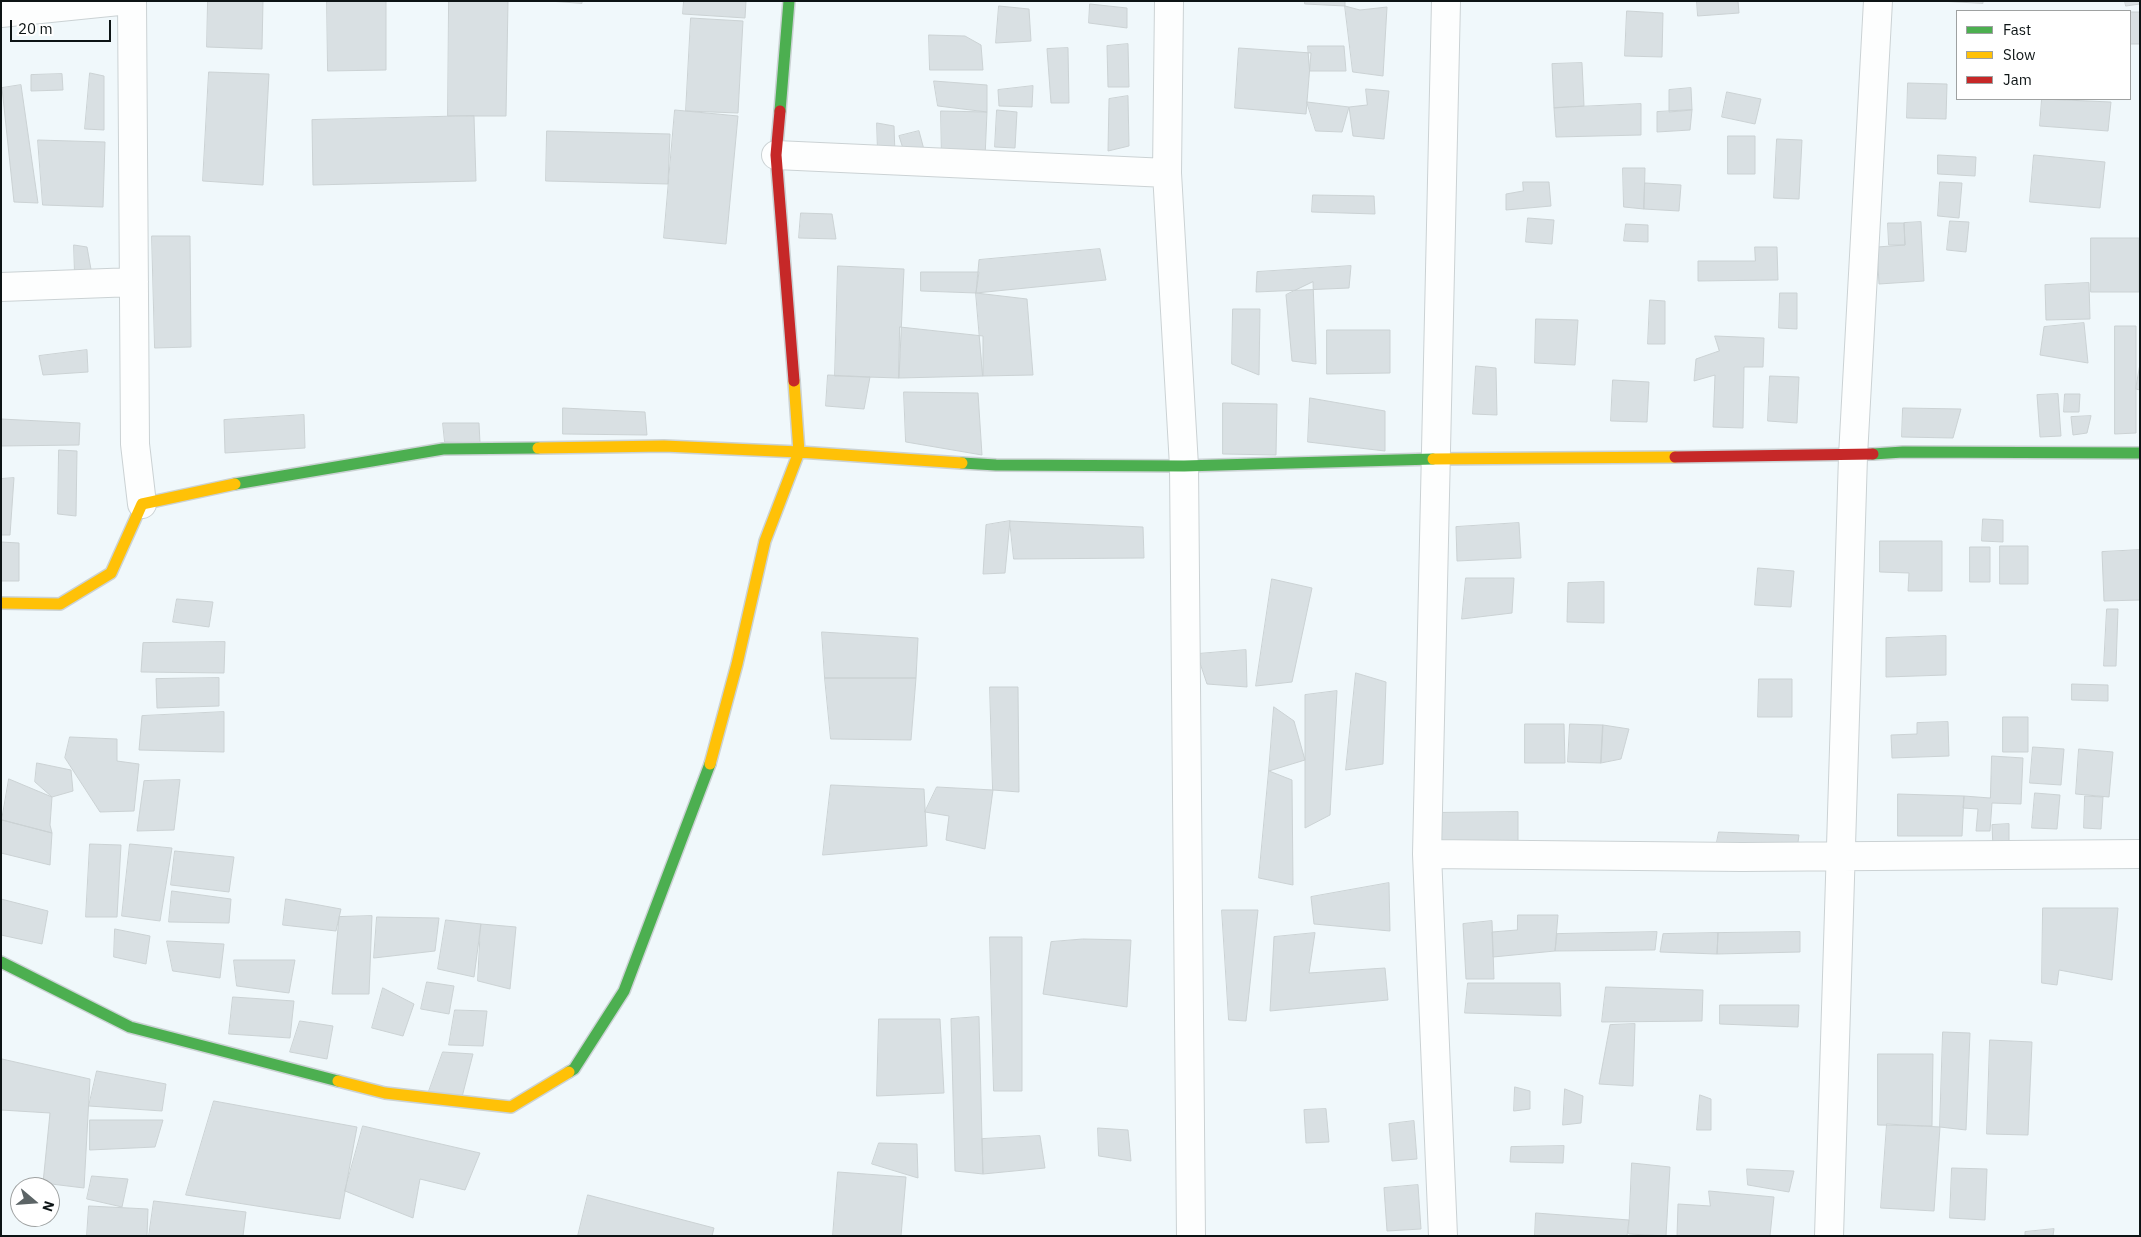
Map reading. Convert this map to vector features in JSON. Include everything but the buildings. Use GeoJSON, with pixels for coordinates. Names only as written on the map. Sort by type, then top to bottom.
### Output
{"type":"FeatureCollection","features":[{"type":"Feature","properties":{"kind":"street"},"geometry":{"type":"LineString","coordinates":[[1,13],[119,1]]}},
{"type":"Feature","properties":{"kind":"street"},"geometry":{"type":"LineString","coordinates":[[1,603],[60,604],[111,573],[142,504],[135,444],[132,1]]}},
{"type":"Feature","properties":{"kind":"street"},"geometry":{"type":"LineString","coordinates":[[1,962],[130,1027],[385,1093],[511,1107],[574,1070],[624,992],[703,784],[737,664],[765,541],[799,452],[776,155],[788,1]]}},
{"type":"Feature","properties":{"kind":"street"},"geometry":{"type":"LineString","coordinates":[[1169,1],[1167,173],[1184,466],[1191,1236]]}},
{"type":"Feature","properties":{"kind":"street"},"geometry":{"type":"LineString","coordinates":[[1443,1236],[1427,854],[1446,1]]}},
{"type":"Feature","properties":{"kind":"street"},"geometry":{"type":"LineString","coordinates":[[1829,1236],[1853,456],[1878,1]]}},
{"type":"Feature","properties":{"kind":"street"},"geometry":{"type":"LineString","coordinates":[[776,155],[1167,173]]}},
{"type":"Feature","properties":{"kind":"street"},"geometry":{"type":"LineString","coordinates":[[1,287],[134,282]]}},
{"type":"Feature","properties":{"kind":"street"},"geometry":{"type":"LineString","coordinates":[[142,504],[252,480],[443,449],[664,446],[799,452],[996,465],[1184,466],[1436,459],[1853,456],[1903,452],[2140,453]]}},
{"type":"Feature","properties":{"kind":"street"},"geometry":{"type":"LineString","coordinates":[[1427,854],[1841,856],[2140,854]]}},
{"type":"Feature","properties":{"kind":"traffic: fast"},"geometry":{"type":"LineString","coordinates":[[780,111],[789,1]]}},
{"type":"Feature","properties":{"kind":"traffic: fast"},"geometry":{"type":"LineString","coordinates":[[235,484],[443,449],[538,448]]}},
{"type":"Feature","properties":{"kind":"traffic: fast"},"geometry":{"type":"LineString","coordinates":[[1873,454],[1903,452],[2140,453]]}},
{"type":"Feature","properties":{"kind":"traffic: fast"},"geometry":{"type":"LineString","coordinates":[[962,463],[996,465],[1184,466],[1433,459]]}},
{"type":"Feature","properties":{"kind":"traffic: fast"},"geometry":{"type":"LineString","coordinates":[[569,1072],[574,1069],[624,991],[710,764]]}},
{"type":"Feature","properties":{"kind":"traffic: fast"},"geometry":{"type":"LineString","coordinates":[[1,962],[130,1027],[338,1081]]}},
{"type":"Feature","properties":{"kind":"traffic: slow"},"geometry":{"type":"LineString","coordinates":[[710,764],[737,664],[765,541],[799,452],[794,381]]}},
{"type":"Feature","properties":{"kind":"traffic: slow"},"geometry":{"type":"LineString","coordinates":[[538,448],[664,446],[799,452],[962,463]]}},
{"type":"Feature","properties":{"kind":"traffic: slow"},"geometry":{"type":"LineString","coordinates":[[1433,459],[1675,457]]}},
{"type":"Feature","properties":{"kind":"traffic: slow"},"geometry":{"type":"LineString","coordinates":[[1,603],[60,604],[111,573],[142,504],[235,484]]}},
{"type":"Feature","properties":{"kind":"traffic: slow"},"geometry":{"type":"LineString","coordinates":[[338,1081],[385,1093],[511,1107],[569,1072]]}},
{"type":"Feature","properties":{"kind":"traffic: jam"},"geometry":{"type":"LineString","coordinates":[[780,111],[776,155],[794,381]]}},
{"type":"Feature","properties":{"kind":"traffic: jam"},"geometry":{"type":"LineString","coordinates":[[1675,457],[1873,454]]}}]}
